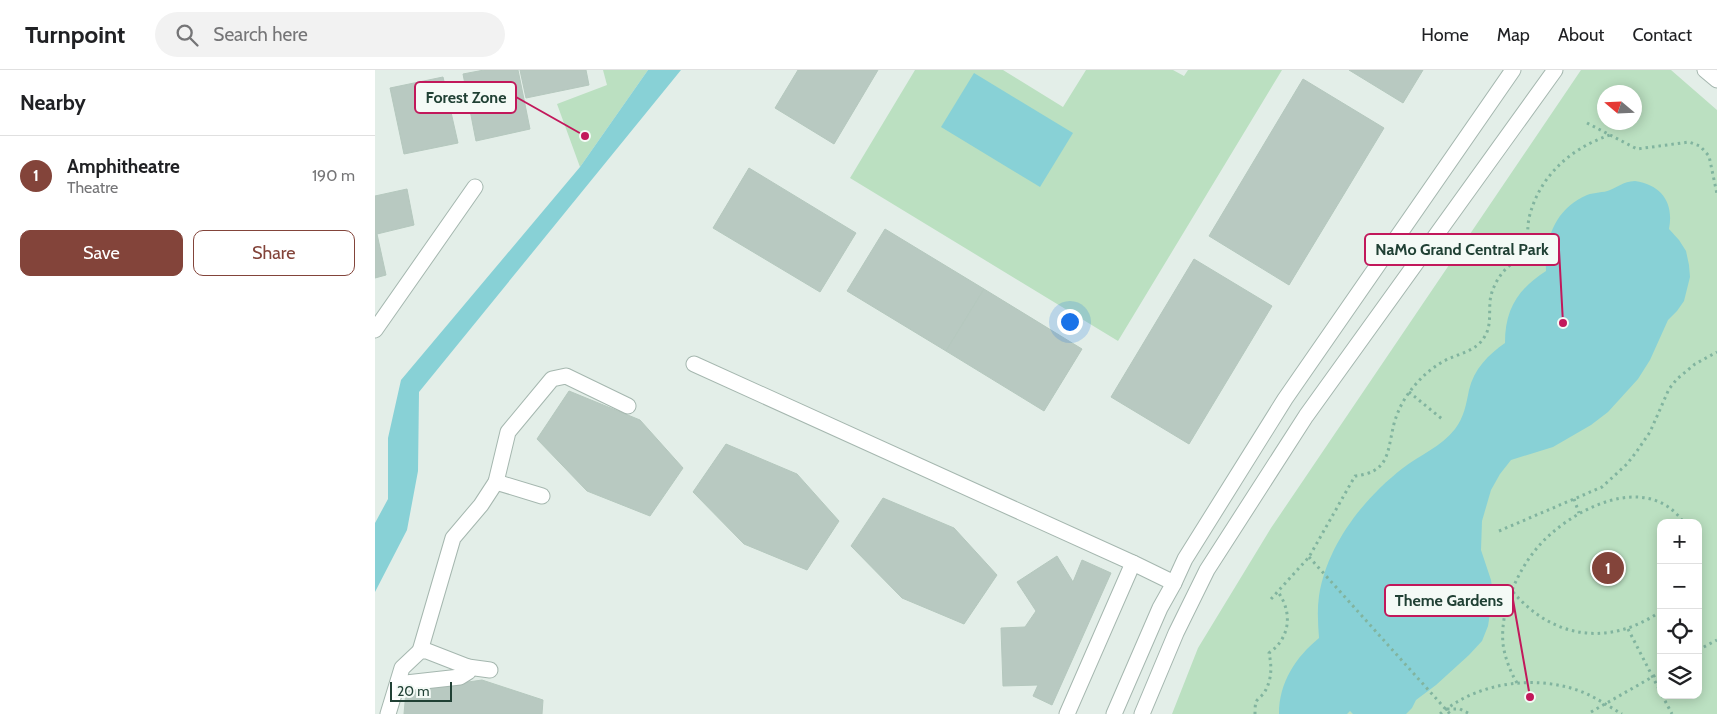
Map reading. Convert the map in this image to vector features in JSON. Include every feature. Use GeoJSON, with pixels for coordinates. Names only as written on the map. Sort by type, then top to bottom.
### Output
{"type":"FeatureCollection","features":[{"type":"Feature","properties":{"kind":"street"},"geometry":{"type":"LineString","coordinates":[[1114,714],[1159,608],[1174,583],[1185,559],[1285,399],[1513,70]]}},
{"type":"Feature","properties":{"kind":"street"},"geometry":{"type":"LineString","coordinates":[[1142,714],[1176,633],[1207,570],[1306,416],[1555,70]]}},
{"type":"Feature","properties":{"kind":"street"},"geometry":{"type":"LineString","coordinates":[[1705,70],[1717,80]]}},
{"type":"Feature","properties":{"kind":"street"},"geometry":{"type":"LineString","coordinates":[[375,330],[475,187]]}},
{"type":"Feature","properties":{"kind":"street"},"geometry":{"type":"LineString","coordinates":[[694,364],[1174,583]]}},
{"type":"Feature","properties":{"kind":"street"},"geometry":{"type":"LineString","coordinates":[[388,714],[402,668],[419,651],[453,538],[481,505],[496,482],[509,432],[552,379],[566,376],[628,406]]}},
{"type":"Feature","properties":{"kind":"street"},"geometry":{"type":"LineString","coordinates":[[1285,399],[1306,416]]}},
{"type":"Feature","properties":{"kind":"street"},"geometry":{"type":"LineString","coordinates":[[496,482],[542,496]]}},
{"type":"Feature","properties":{"kind":"street"},"geometry":{"type":"LineString","coordinates":[[1185,559],[1207,570]]}},
{"type":"Feature","properties":{"kind":"street"},"geometry":{"type":"LineString","coordinates":[[1067,714],[1133,563]]}},
{"type":"Feature","properties":{"kind":"street"},"geometry":{"type":"LineString","coordinates":[[419,651],[427,651],[469,667],[490,670]]}},
{"type":"Feature","properties":{"kind":"street"},"geometry":{"type":"LineString","coordinates":[[397,684],[460,677],[468,672],[469,667]]}},
{"type":"Feature","properties":{"kind":"path"},"geometry":{"type":"LineString","coordinates":[[1587,123],[1637,149],[1689,142],[1700,146],[1709,156],[1717,194]]}},
{"type":"Feature","properties":{"kind":"path"},"geometry":{"type":"LineString","coordinates":[[1271,599],[1309,557],[1355,476],[1372,472],[1385,460],[1389,452],[1393,427],[1398,412],[1409,392],[1423,375],[1434,367],[1474,349],[1481,343],[1489,327],[1489,302],[1495,283],[1507,268],[1524,255],[1530,214],[1544,183],[1566,158],[1595,140],[1611,135]]}},
{"type":"Feature","properties":{"kind":"path"},"geometry":{"type":"LineString","coordinates":[[1499,532],[1602,487],[1627,464],[1650,432],[1663,400],[1677,379],[1695,364],[1717,352]]}},
{"type":"Feature","properties":{"kind":"path"},"geometry":{"type":"LineString","coordinates":[[1409,392],[1442,419]]}},
{"type":"Feature","properties":{"kind":"path"},"geometry":{"type":"LineString","coordinates":[[1517,684],[1507,664],[1503,643],[1505,615],[1524,565],[1536,549],[1564,522],[1579,513],[1614,500],[1632,496],[1658,500],[1669,507],[1680,519]]}},
{"type":"Feature","properties":{"kind":"path"},"geometry":{"type":"LineString","coordinates":[[1574,499],[1579,513]]}},
{"type":"Feature","properties":{"kind":"path"},"geometry":{"type":"LineString","coordinates":[[1309,557],[1450,714]]}},
{"type":"Feature","properties":{"kind":"path"},"geometry":{"type":"LineString","coordinates":[[1513,591],[1533,612],[1545,620],[1569,630],[1599,634],[1628,629],[1657,614]]}},
{"type":"Feature","properties":{"kind":"path"},"geometry":{"type":"LineString","coordinates":[[1255,714],[1256,702],[1266,689],[1271,674],[1269,654],[1281,642],[1287,626],[1287,608],[1278,592]]}},
{"type":"Feature","properties":{"kind":"path"},"geometry":{"type":"LineString","coordinates":[[1628,629],[1657,686]]}},
{"type":"Feature","properties":{"kind":"path"},"geometry":{"type":"LineString","coordinates":[[1702,648],[1717,640]]}},
{"type":"Feature","properties":{"kind":"path"},"geometry":{"type":"LineString","coordinates":[[1591,712],[1657,674]]}},
{"type":"Feature","properties":{"kind":"path"},"geometry":{"type":"LineString","coordinates":[[1440,714],[1463,699],[1483,690],[1517,684],[1545,684],[1565,687],[1585,694],[1622,714]]}},
{"type":"Feature","properties":{"kind":"path"},"geometry":{"type":"LineString","coordinates":[[1664,699],[1671,714]]}},
{"type":"Feature","properties":{"kind":"path"},"geometry":{"type":"LineString","coordinates":[[1446,709],[1459,709],[1470,714]]}},
{"type":"Feature","properties":{"kind":"green space"},"geometry":{"type":"Polygon","coordinates":[[[603,70],[648,70],[580,167],[557,104],[607,85],[603,70]]]}},
{"type":"Feature","properties":{"kind":"green space"},"geometry":{"type":"Polygon","coordinates":[[[915,70],[1003,70],[1063,107],[1086,70],[1173,70],[1184,76],[1188,70],[1282,70],[1118,341],[850,178],[915,70]]]}},
{"type":"Feature","properties":{"kind":"green space"},"geometry":{"type":"Polygon","coordinates":[[[1581,70],[1671,70],[1717,110],[1717,714],[1172,714],[1198,648],[1271,528],[1581,70]]]}},
{"type":"Feature","properties":{"kind":"water"},"geometry":{"type":"Polygon","coordinates":[[[648,70],[681,70],[419,392],[418,471],[407,530],[375,592],[375,523],[388,499],[388,438],[401,380],[580,167],[648,70]]]}},
{"type":"Feature","properties":{"kind":"water"},"geometry":{"type":"Polygon","coordinates":[[[974,73],[1073,133],[1040,187],[941,127],[974,73]]]}},
{"type":"Feature","properties":{"kind":"water"},"geometry":{"type":"Polygon","coordinates":[[[1635,181],[1644,183],[1659,191],[1668,203],[1670,211],[1669,229],[1686,251],[1689,265],[1690,277],[1684,301],[1668,320],[1650,360],[1638,379],[1608,412],[1591,425],[1553,447],[1511,460],[1500,474],[1491,490],[1482,521],[1481,550],[1491,580],[1493,595],[1488,626],[1482,641],[1436,685],[1416,700],[1406,714],[1353,714],[1350,711],[1347,714],[1279,714],[1282,691],[1290,671],[1303,653],[1319,638],[1318,606],[1323,577],[1330,559],[1349,524],[1388,480],[1431,450],[1455,429],[1463,415],[1474,375],[1487,358],[1505,343],[1507,320],[1515,301],[1528,285],[1546,271],[1547,247],[1554,226],[1560,216],[1576,201],[1587,195],[1607,191],[1624,183],[1635,181]]]}},
{"type":"Feature","properties":{"kind":"building"},"geometry":{"type":"Polygon","coordinates":[[[484,70],[518,70],[530,129],[476,141],[463,74],[484,70]]]}},
{"type":"Feature","properties":{"kind":"building"},"geometry":{"type":"Polygon","coordinates":[[[520,70],[586,70],[589,85],[526,98],[520,70]]]}},
{"type":"Feature","properties":{"kind":"building"},"geometry":{"type":"Polygon","coordinates":[[[798,70],[878,70],[834,144],[775,108],[798,70]]]}},
{"type":"Feature","properties":{"kind":"building"},"geometry":{"type":"Polygon","coordinates":[[[1349,70],[1423,70],[1403,103],[1349,70]]]}},
{"type":"Feature","properties":{"kind":"building"},"geometry":{"type":"Polygon","coordinates":[[[443,77],[458,143],[404,154],[390,88],[443,77]]]}},
{"type":"Feature","properties":{"kind":"building"},"geometry":{"type":"Polygon","coordinates":[[[1303,79],[1384,128],[1289,285],[1209,236],[1303,79]]]}},
{"type":"Feature","properties":{"kind":"building"},"geometry":{"type":"Polygon","coordinates":[[[749,168],[856,233],[820,292],[713,228],[749,168]]]}},
{"type":"Feature","properties":{"kind":"building"},"geometry":{"type":"Polygon","coordinates":[[[407,189],[414,225],[377,234],[386,275],[375,278],[375,196],[407,189]]]}},
{"type":"Feature","properties":{"kind":"building"},"geometry":{"type":"Polygon","coordinates":[[[885,229],[984,289],[946,351],[847,291],[885,229]]]}},
{"type":"Feature","properties":{"kind":"building"},"geometry":{"type":"Polygon","coordinates":[[[1194,259],[1272,306],[1189,444],[1111,397],[1194,259]]]}},
{"type":"Feature","properties":{"kind":"building"},"geometry":{"type":"Polygon","coordinates":[[[984,289],[1082,349],[1044,411],[946,351],[984,289]]]}},
{"type":"Feature","properties":{"kind":"building"},"geometry":{"type":"Polygon","coordinates":[[[569,391],[640,420],[683,468],[650,516],[587,491],[537,439],[569,391]]]}},
{"type":"Feature","properties":{"kind":"building"},"geometry":{"type":"Polygon","coordinates":[[[726,444],[797,474],[839,521],[807,570],[744,544],[693,492],[726,444]]]}},
{"type":"Feature","properties":{"kind":"building"},"geometry":{"type":"Polygon","coordinates":[[[883,498],[954,528],[997,575],[964,624],[902,598],[851,546],[883,498]]]}},
{"type":"Feature","properties":{"kind":"building"},"geometry":{"type":"Polygon","coordinates":[[[1057,556],[1073,582],[1082,560],[1111,573],[1052,705],[1033,696],[1038,685],[1003,686],[1001,628],[1025,627],[1036,611],[1017,582],[1057,556]]]}},
{"type":"Feature","properties":{"kind":"building"},"geometry":{"type":"Polygon","coordinates":[[[482,680],[543,700],[542,714],[404,714],[406,691],[482,680]]]}},
{"type":"Feature","properties":{"kind":"place","name":"Forest Zone"},"geometry":{"type":"Point","coordinates":[585,136]}},
{"type":"Feature","properties":{"kind":"place","name":"NaMo Grand Central Park"},"geometry":{"type":"Point","coordinates":[1563,323]}},
{"type":"Feature","properties":{"kind":"place","name":"Amphitheatre"},"geometry":{"type":"Point","coordinates":[1608,568]}},
{"type":"Feature","properties":{"kind":"place","name":"Theme Gardens"},"geometry":{"type":"Point","coordinates":[1530,697]}}]}
